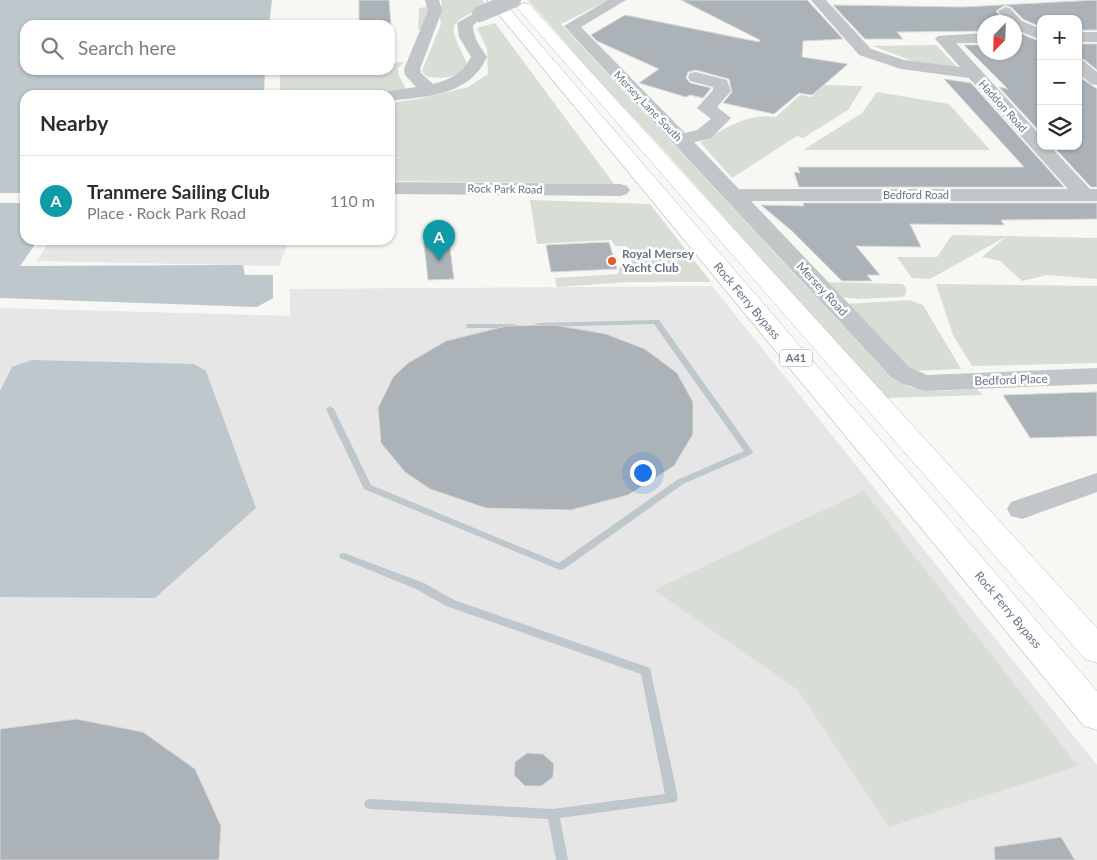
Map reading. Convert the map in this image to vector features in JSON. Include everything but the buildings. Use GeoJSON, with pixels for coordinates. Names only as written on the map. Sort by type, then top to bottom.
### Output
{"type":"FeatureCollection","features":[{"type":"Feature","properties":{"kind":"highway","name":"A41"},"geometry":{"type":"LineString","coordinates":[[518,0],[1097,650]]}},
{"type":"Feature","properties":{"kind":"highway","name":"Rock Ferry Bypass"},"geometry":{"type":"LineString","coordinates":[[487,7],[1097,716]]}},
{"type":"Feature","properties":{"kind":"street"},"geometry":{"type":"LineString","coordinates":[[428,89],[413,75],[412,69],[435,11],[432,0]]}},
{"type":"Feature","properties":{"kind":"street"},"geometry":{"type":"LineString","coordinates":[[395,95],[428,89],[463,79],[476,68],[479,57],[470,47],[464,30],[465,23],[487,7],[513,0]]}},
{"type":"Feature","properties":{"kind":"street","name":"Mersey Lane South"},"geometry":{"type":"LineString","coordinates":[[619,0],[572,26],[730,190]]}},
{"type":"Feature","properties":{"kind":"street"},"geometry":{"type":"LineString","coordinates":[[818,0],[865,52],[901,64],[942,71],[973,73]]}},
{"type":"Feature","properties":{"kind":"street"},"geometry":{"type":"LineString","coordinates":[[1005,12],[1017,24],[1037,34]]}},
{"type":"Feature","properties":{"kind":"street"},"geometry":{"type":"LineString","coordinates":[[1022,37],[1037,36]]}},
{"type":"Feature","properties":{"kind":"street"},"geometry":{"type":"LineString","coordinates":[[1082,37],[1097,37]]}},
{"type":"Feature","properties":{"kind":"street","name":"Haddon Road"},"geometry":{"type":"LineString","coordinates":[[977,38],[943,39],[1090,195]]}},
{"type":"Feature","properties":{"kind":"street"},"geometry":{"type":"LineString","coordinates":[[1082,67],[1097,80]]}},
{"type":"Feature","properties":{"kind":"street"},"geometry":{"type":"LineString","coordinates":[[681,140],[704,134],[722,118],[706,108],[722,90],[721,84],[696,77]]}},
{"type":"Feature","properties":{"kind":"street","name":"Rock Park Road"},"geometry":{"type":"LineString","coordinates":[[395,188],[620,190]]}},
{"type":"Feature","properties":{"kind":"street","name":"Bedford Road"},"geometry":{"type":"LineString","coordinates":[[730,190],[1090,195]]}},
{"type":"Feature","properties":{"kind":"street","name":"Mersey Road"},"geometry":{"type":"LineString","coordinates":[[730,190],[900,372],[925,383]]}},
{"type":"Feature","properties":{"kind":"street","name":"Bedford Place"},"geometry":{"type":"LineString","coordinates":[[925,383],[1097,376]]}},
{"type":"Feature","properties":{"kind":"street"},"geometry":{"type":"LineString","coordinates":[[1022,509],[1097,482]]}},
{"type":"Feature","properties":{"kind":"shaded area"},"geometry":{"type":"Polygon","coordinates":[[[0,0],[272,0],[270,20],[20,20],[20,75],[265,75],[264,90],[20,90],[20,245],[35,245],[20,266],[243,265],[245,275],[273,275],[273,298],[257,307],[0,298],[0,0]]]}},
{"type":"Feature","properties":{"kind":"shaded area"},"geometry":{"type":"Polygon","coordinates":[[[441,0],[482,0],[487,5],[463,17],[454,27],[456,40],[467,63],[464,69],[460,73],[449,77],[437,78],[426,76],[422,71],[441,24],[440,17],[429,27],[418,30],[419,8],[442,5],[441,0]]]}},
{"type":"Feature","properties":{"kind":"shaded area"},"geometry":{"type":"Polygon","coordinates":[[[528,0],[608,0],[561,24],[886,372],[910,387],[938,391],[977,389],[983,395],[886,398],[528,0]]]}},
{"type":"Feature","properties":{"kind":"shaded area"},"geometry":{"type":"Polygon","coordinates":[[[495,23],[614,184],[395,181],[395,102],[468,87],[488,74],[487,49],[477,28],[495,23]]]}},
{"type":"Feature","properties":{"kind":"shaded area"},"geometry":{"type":"Polygon","coordinates":[[[936,45],[958,68],[915,62],[873,46],[936,45]]]}},
{"type":"Feature","properties":{"kind":"shaded area"},"geometry":{"type":"Polygon","coordinates":[[[404,62],[398,68],[399,76],[406,89],[280,90],[280,75],[395,75],[395,63],[404,62]]]}},
{"type":"Feature","properties":{"kind":"shaded area"},"geometry":{"type":"Polygon","coordinates":[[[822,85],[863,86],[848,110],[803,138],[797,136],[732,178],[700,142],[736,123],[755,117],[776,117],[800,95],[812,97],[822,85]]]}},
{"type":"Feature","properties":{"kind":"shaded area"},"geometry":{"type":"Polygon","coordinates":[[[877,92],[949,104],[990,150],[803,150],[862,113],[877,92]]]}},
{"type":"Feature","properties":{"kind":"shaded area"},"geometry":{"type":"Polygon","coordinates":[[[530,200],[650,204],[711,282],[630,282],[557,287],[555,278],[618,274],[620,265],[632,265],[627,246],[615,246],[611,240],[537,244],[530,200]]]}},
{"type":"Feature","properties":{"kind":"shaded area"},"geometry":{"type":"Polygon","coordinates":[[[952,235],[1007,236],[930,279],[912,278],[897,257],[937,257],[952,235]]]}},
{"type":"Feature","properties":{"kind":"shaded area"},"geometry":{"type":"Polygon","coordinates":[[[1007,236],[1097,238],[1097,279],[1047,275],[1022,281],[1000,261],[982,257],[1007,236]]]}},
{"type":"Feature","properties":{"kind":"shaded area"},"geometry":{"type":"Polygon","coordinates":[[[47,245],[287,245],[279,266],[37,261],[47,245]]]}},
{"type":"Feature","properties":{"kind":"shaded area"},"geometry":{"type":"Polygon","coordinates":[[[824,282],[902,284],[906,287],[906,294],[903,297],[858,299],[839,297],[824,282]]]}},
{"type":"Feature","properties":{"kind":"shaded area"},"geometry":{"type":"Polygon","coordinates":[[[936,284],[1097,286],[1097,363],[972,366],[953,335],[936,284]]]}},
{"type":"Feature","properties":{"kind":"shaded area"},"geometry":{"type":"Polygon","coordinates":[[[712,286],[1097,765],[1097,860],[0,860],[0,308],[290,316],[290,289],[712,286]]]}},
{"type":"Feature","properties":{"kind":"shaded area"},"geometry":{"type":"Polygon","coordinates":[[[909,300],[923,305],[961,369],[911,371],[846,304],[909,300]]]}},
{"type":"Feature","properties":{"kind":"shaded area"},"geometry":{"type":"Polygon","coordinates":[[[32,360],[194,364],[206,371],[256,508],[155,598],[0,597],[0,391],[12,367],[32,360]]]}},
{"type":"Feature","properties":{"kind":"shaded area"},"geometry":{"type":"Polygon","coordinates":[[[864,491],[1078,766],[889,827],[798,690],[654,590],[864,491]]]}},
{"type":"Feature","properties":{"kind":"pier"},"geometry":{"type":"Polygon","coordinates":[[[0,193],[20,193],[20,203],[0,203],[0,193]]]}},
{"type":"Feature","properties":{"kind":"waterway"},"geometry":{"type":"LineString","coordinates":[[330,409],[367,487],[560,567],[680,482],[749,452],[656,322],[538,325]]}},
{"type":"Feature","properties":{"kind":"waterway"},"geometry":{"type":"LineString","coordinates":[[470,326],[515,326]]}},
{"type":"Feature","properties":{"kind":"waterway"},"geometry":{"type":"LineString","coordinates":[[344,556],[420,586],[450,603],[646,671],[672,798],[553,814]]}},
{"type":"Feature","properties":{"kind":"waterway"},"geometry":{"type":"LineString","coordinates":[[370,804],[553,814]]}},
{"type":"Feature","properties":{"kind":"waterway"},"geometry":{"type":"LineString","coordinates":[[553,814],[562,860]]}},
{"type":"Feature","properties":{"kind":"place","name":"Tranmere Sailing Club"},"geometry":{"type":"Point","coordinates":[439,261]}},
{"type":"Feature","properties":{"kind":"place","name":"Royal Mersey Yacht Club"},"geometry":{"type":"Point","coordinates":[612,261]}}]}
